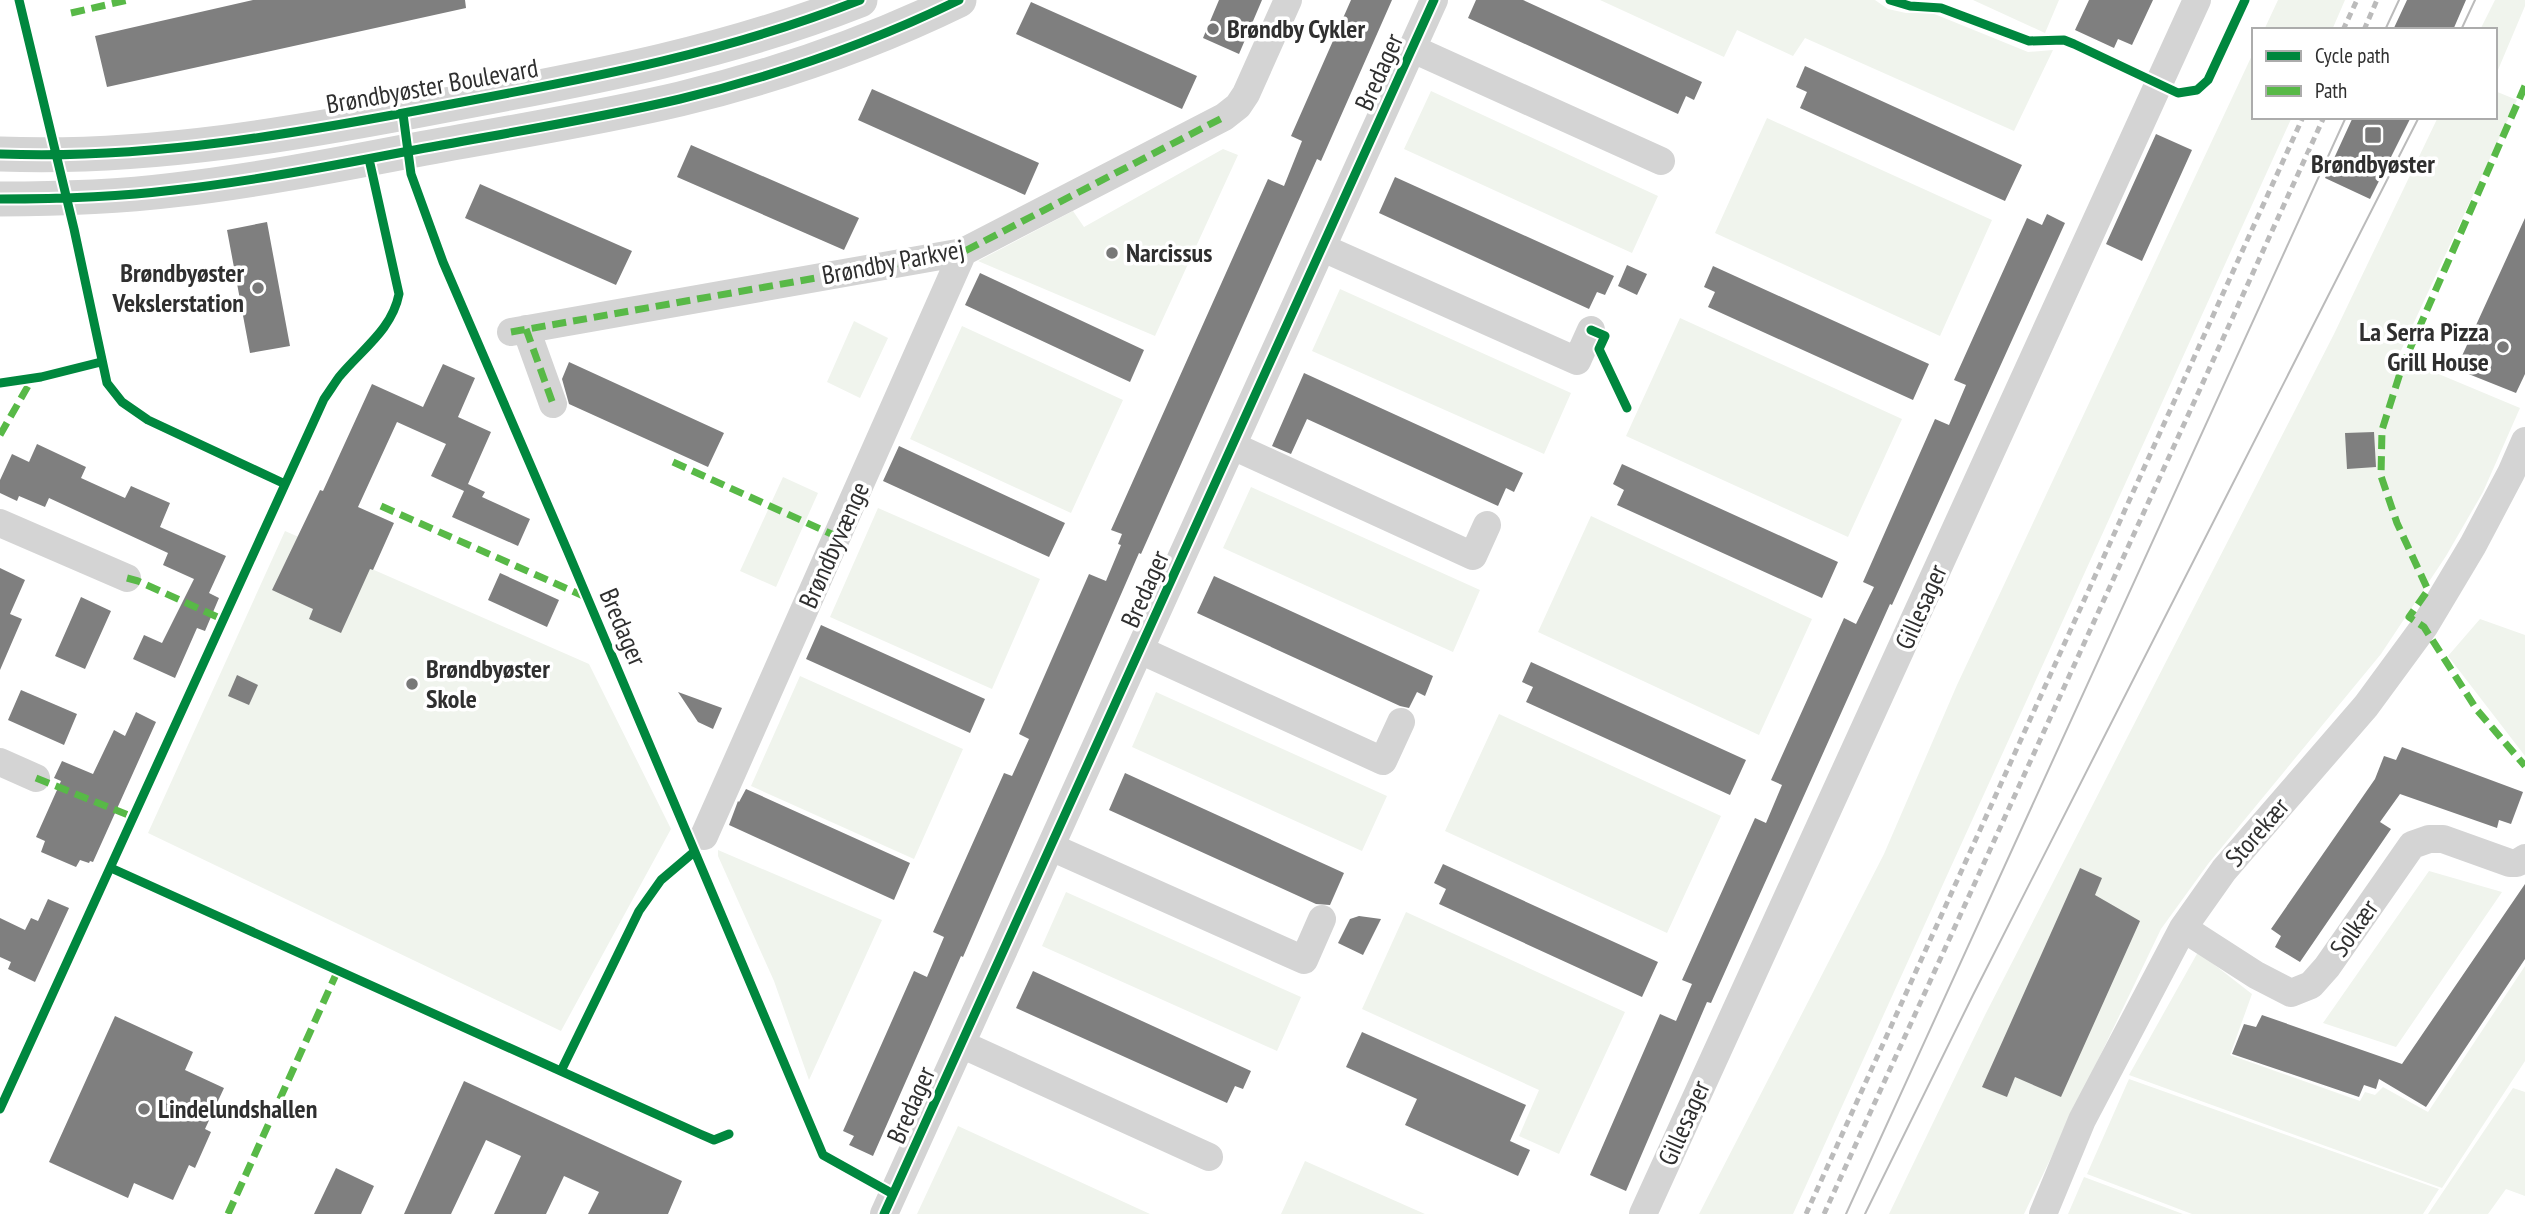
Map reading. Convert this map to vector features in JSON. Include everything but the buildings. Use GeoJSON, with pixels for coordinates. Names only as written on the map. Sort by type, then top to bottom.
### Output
{"type":"FeatureCollection","features":[{"type":"Feature","properties":{"kind":"street","name":"Brøndbyøster Boulevard"},"geometry":{"type":"LineString","coordinates":[[0,155],[66,155],[195,145],[403,114],[610,75],[684,58],[751,39],[860,0]]}},
{"type":"Feature","properties":{"kind":"street"},"geometry":{"type":"LineString","coordinates":[[0,199],[99,196],[211,185],[345,164],[605,115],[681,99],[761,76],[824,55],[959,0]]}},
{"type":"Feature","properties":{"kind":"street","name":"Brøndby Parkvej"},"geometry":{"type":"LineString","coordinates":[[553,404],[518,330],[963,252],[1231,112],[1246,94],[1288,0]]}},
{"type":"Feature","properties":{"kind":"street","name":"Bredager"},"geometry":{"type":"LineString","coordinates":[[884,1214],[1434,0]]}},
{"type":"Feature","properties":{"kind":"street","name":"Gillesager"},"geometry":{"type":"LineString","coordinates":[[1643,1214],[2197,0]]}},
{"type":"Feature","properties":{"kind":"street","name":"Bredager"},"geometry":{"type":"LineString","coordinates":[[1413,49],[1661,161]]}},
{"type":"Feature","properties":{"kind":"street"},"geometry":{"type":"LineString","coordinates":[[1323,248],[1577,361],[1591,330]]}},
{"type":"Feature","properties":{"kind":"street","name":"Brøndbyvænge"},"geometry":{"type":"LineString","coordinates":[[704,836],[963,252]]}},
{"type":"Feature","properties":{"kind":"street","name":"Storekær"},"geometry":{"type":"LineString","coordinates":[[2043,1214],[2082,1120],[2183,928],[2224,870],[2366,706],[2424,627],[2454,580],[2525,441]]}},
{"type":"Feature","properties":{"kind":"street"},"geometry":{"type":"LineString","coordinates":[[1233,446],[1473,556],[1487,525]]}},
{"type":"Feature","properties":{"kind":"street"},"geometry":{"type":"LineString","coordinates":[[0,523],[127,578]]}},
{"type":"Feature","properties":{"kind":"street","name":"Bredager"},"geometry":{"type":"LineString","coordinates":[[1140,650],[1383,761],[1401,722]]}},
{"type":"Feature","properties":{"kind":"street"},"geometry":{"type":"LineString","coordinates":[[0,762],[36,778]]}},
{"type":"Feature","properties":{"kind":"street","name":"Solkær"},"geometry":{"type":"LineString","coordinates":[[2183,928],[2256,975],[2291,993],[2311,985],[2319,976],[2412,845],[2429,839],[2443,839],[2510,863],[2517,863],[2525,858]]}},
{"type":"Feature","properties":{"kind":"street"},"geometry":{"type":"LineString","coordinates":[[1051,847],[1304,960],[1322,919]]}},
{"type":"Feature","properties":{"kind":"street","name":"Bredager"},"geometry":{"type":"LineString","coordinates":[[961,1044],[1209,1157]]}},
{"type":"Feature","properties":{"kind":"shaded area"},"geometry":{"type":"Polygon","coordinates":[[[1600,0],[1875,0],[1888,9],[1906,13],[1932,13],[2028,52],[2053,50],[2014,131],[1805,38],[1793,56],[1737,30],[1724,57],[1600,0]]]}},
{"type":"Feature","properties":{"kind":"shaded area"},"geometry":{"type":"Polygon","coordinates":[[[1973,0],[2059,0],[2045,33],[1973,0]]]}},
{"type":"Feature","properties":{"kind":"shaded area"},"geometry":{"type":"Polygon","coordinates":[[[2278,0],[2345,0],[2333,28],[2265,28],[2278,0]]]}},
{"type":"Feature","properties":{"kind":"shaded area"},"geometry":{"type":"Polygon","coordinates":[[[2495,0],[2525,0],[2525,6],[2497,72],[2497,28],[2481,28],[2495,0]]]}},
{"type":"Feature","properties":{"kind":"shaded area"},"geometry":{"type":"Polygon","coordinates":[[[2252,55],[2252,119],[2291,119],[1793,1214],[1699,1214],[1884,854],[1957,685],[2252,55]]]}},
{"type":"Feature","properties":{"kind":"shaded area"},"geometry":{"type":"Polygon","coordinates":[[[1431,91],[1658,196],[1632,253],[1404,149],[1431,91]]]}},
{"type":"Feature","properties":{"kind":"shaded area"},"geometry":{"type":"Polygon","coordinates":[[[2497,92],[2517,100],[2398,357],[2520,408],[2483,492],[2446,556],[2381,654],[2208,864],[2161,929],[2024,1214],[1889,1214],[1985,1015],[2334,334],[2437,119],[2497,119],[2497,92]]]}},
{"type":"Feature","properties":{"kind":"shaded area"},"geometry":{"type":"Polygon","coordinates":[[[1767,118],[1992,220],[1940,336],[1715,233],[1767,118]]]}},
{"type":"Feature","properties":{"kind":"shaded area"},"geometry":{"type":"Polygon","coordinates":[[[1223,149],[1238,155],[1155,336],[978,261],[1073,211],[1084,227],[1223,149]]]}},
{"type":"Feature","properties":{"kind":"shaded area"},"geometry":{"type":"Polygon","coordinates":[[[1340,289],[1571,393],[1544,454],[1312,351],[1340,289]]]}},
{"type":"Feature","properties":{"kind":"shaded area"},"geometry":{"type":"Polygon","coordinates":[[[1680,318],[1902,419],[1848,537],[1626,436],[1680,318]]]}},
{"type":"Feature","properties":{"kind":"shaded area"},"geometry":{"type":"Polygon","coordinates":[[[854,321],[888,338],[860,398],[827,382],[854,321]]]}},
{"type":"Feature","properties":{"kind":"shaded area"},"geometry":{"type":"Polygon","coordinates":[[[962,326],[1123,400],[1071,513],[910,439],[962,326]]]}},
{"type":"Feature","properties":{"kind":"shaded area"},"geometry":{"type":"Polygon","coordinates":[[[783,477],[818,493],[776,587],[740,571],[783,477]]]}},
{"type":"Feature","properties":{"kind":"shaded area"},"geometry":{"type":"Polygon","coordinates":[[[1251,487],[1480,590],[1453,652],[1223,548],[1251,487]]]}},
{"type":"Feature","properties":{"kind":"shaded area"},"geometry":{"type":"Polygon","coordinates":[[[878,508],[1040,579],[992,689],[830,617],[878,508]]]}},
{"type":"Feature","properties":{"kind":"shaded area"},"geometry":{"type":"Polygon","coordinates":[[[1591,516],[1812,619],[1759,735],[1538,632],[1591,516]]]}},
{"type":"Feature","properties":{"kind":"shaded area"},"geometry":{"type":"Polygon","coordinates":[[[285,531],[589,664],[671,829],[561,1031],[148,833],[285,531]]]}},
{"type":"Feature","properties":{"kind":"shaded area"},"geometry":{"type":"Polygon","coordinates":[[[2480,619],[2525,635],[2525,756],[2448,656],[2480,619]]]}},
{"type":"Feature","properties":{"kind":"shaded area"},"geometry":{"type":"Polygon","coordinates":[[[800,676],[963,749],[914,859],[751,786],[800,676]]]}},
{"type":"Feature","properties":{"kind":"shaded area"},"geometry":{"type":"Polygon","coordinates":[[[1156,692],[1387,796],[1362,851],[1132,747],[1156,692]]]}},
{"type":"Feature","properties":{"kind":"shaded area"},"geometry":{"type":"Polygon","coordinates":[[[1499,714],[1721,816],[1667,933],[1445,831],[1499,714]]]}},
{"type":"Feature","properties":{"kind":"shaded area"},"geometry":{"type":"Polygon","coordinates":[[[718,850],[882,920],[809,1080],[774,981],[718,856],[718,850]]]}},
{"type":"Feature","properties":{"kind":"shaded area"},"geometry":{"type":"Polygon","coordinates":[[[2429,871],[2502,892],[2396,1047],[2323,1023],[2429,871]]]}},
{"type":"Feature","properties":{"kind":"shaded area"},"geometry":{"type":"Polygon","coordinates":[[[1066,892],[1301,997],[1277,1051],[1042,946],[1066,892]]]}},
{"type":"Feature","properties":{"kind":"shaded area"},"geometry":{"type":"Polygon","coordinates":[[[1406,912],[1625,1012],[1559,1154],[1519,1136],[1539,1090],[1362,1009],[1406,912]]]}},
{"type":"Feature","properties":{"kind":"shaded area"},"geometry":{"type":"Polygon","coordinates":[[[2198,952],[2252,994],[2230,1055],[2360,1101],[2365,1092],[2375,1095],[2383,1087],[2428,1112],[2525,966],[2525,1061],[2442,1188],[2129,1075],[2198,952]]]}},
{"type":"Feature","properties":{"kind":"shaded area"},"geometry":{"type":"Polygon","coordinates":[[[2129,1079],[2439,1189],[2423,1214],[2192,1214],[2087,1174],[2129,1079]]]}},
{"type":"Feature","properties":{"kind":"shaded area"},"geometry":{"type":"Polygon","coordinates":[[[2513,1088],[2525,1092],[2525,1196],[2506,1189],[2488,1214],[2428,1214],[2513,1088]]]}},
{"type":"Feature","properties":{"kind":"shaded area"},"geometry":{"type":"Polygon","coordinates":[[[958,1126],[1150,1214],[917,1214],[958,1126]]]}},
{"type":"Feature","properties":{"kind":"shaded area"},"geometry":{"type":"Polygon","coordinates":[[[1305,1161],[1425,1214],[1281,1214],[1305,1161]]]}},
{"type":"Feature","properties":{"kind":"shaded area"},"geometry":{"type":"Polygon","coordinates":[[[2084,1177],[2183,1214],[2068,1214],[2084,1177]]]}},
{"type":"Feature","properties":{"kind":"tram line"},"geometry":{"type":"LineString","coordinates":[[2386,28],[2399,0]]}},
{"type":"Feature","properties":{"kind":"tram line"},"geometry":{"type":"LineString","coordinates":[[2462,28],[2475,0]]}},
{"type":"Feature","properties":{"kind":"tram line"},"geometry":{"type":"LineString","coordinates":[[1846,1214],[2345,119]]}},
{"type":"Feature","properties":{"kind":"tram line"},"geometry":{"type":"LineString","coordinates":[[1865,1214],[1973,995],[2418,119]]}},
{"type":"Feature","properties":{"kind":"railway"},"geometry":{"type":"LineString","coordinates":[[2344,28],[2357,0]]}},
{"type":"Feature","properties":{"kind":"railway"},"geometry":{"type":"LineString","coordinates":[[2365,28],[2377,0]]}},
{"type":"Feature","properties":{"kind":"railway"},"geometry":{"type":"LineString","coordinates":[[1806,1214],[2302,119]]}},
{"type":"Feature","properties":{"kind":"railway"},"geometry":{"type":"LineString","coordinates":[[1824,1214],[2323,119]]}},
{"type":"Feature","properties":{"kind":"marked path"},"geometry":{"type":"LineString","coordinates":[[71,13],[128,0]]}},
{"type":"Feature","properties":{"kind":"marked path"},"geometry":{"type":"LineString","coordinates":[[2525,86],[2402,367],[2382,430],[2381,476],[2397,523],[2428,590],[2409,617],[2424,627],[2477,710],[2525,766]]}},
{"type":"Feature","properties":{"kind":"marked path"},"geometry":{"type":"LineString","coordinates":[[511,332],[963,252],[1224,117]]}},
{"type":"Feature","properties":{"kind":"marked path"},"geometry":{"type":"LineString","coordinates":[[526,329],[553,404]]}},
{"type":"Feature","properties":{"kind":"marked path"},"geometry":{"type":"LineString","coordinates":[[0,435],[32,379]]}},
{"type":"Feature","properties":{"kind":"marked path"},"geometry":{"type":"LineString","coordinates":[[673,462],[838,537]]}},
{"type":"Feature","properties":{"kind":"marked path"},"geometry":{"type":"LineString","coordinates":[[381,506],[588,598]]}},
{"type":"Feature","properties":{"kind":"marked path"},"geometry":{"type":"LineString","coordinates":[[127,578],[224,620]]}},
{"type":"Feature","properties":{"kind":"marked path"},"geometry":{"type":"LineString","coordinates":[[36,778],[133,817]]}},
{"type":"Feature","properties":{"kind":"marked path"},"geometry":{"type":"LineString","coordinates":[[228,1214],[338,970]]}},
{"type":"Feature","properties":{"kind":"cycle path"},"geometry":{"type":"LineString","coordinates":[[19,0],[74,229],[107,383],[122,402],[148,420],[285,484]]}},
{"type":"Feature","properties":{"kind":"cycle path"},"geometry":{"type":"LineString","coordinates":[[0,154],[56,155],[168,149],[336,125],[656,63],[758,35],[860,0]]}},
{"type":"Feature","properties":{"kind":"cycle path"},"geometry":{"type":"LineString","coordinates":[[0,199],[109,196],[263,178],[613,114],[716,90],[787,69],[892,30],[959,0]]}},
{"type":"Feature","properties":{"kind":"cycle path"},"geometry":{"type":"LineString","coordinates":[[884,1214],[1434,0]]}},
{"type":"Feature","properties":{"kind":"cycle path"},"geometry":{"type":"LineString","coordinates":[[1890,0],[1910,6],[1941,8],[2029,41],[2064,40],[2178,93],[2197,90],[2208,80],[2245,0]]}},
{"type":"Feature","properties":{"kind":"cycle path"},"geometry":{"type":"LineString","coordinates":[[403,114],[411,174],[443,262],[823,1155],[893,1194]]}},
{"type":"Feature","properties":{"kind":"cycle path"},"geometry":{"type":"LineString","coordinates":[[0,1109],[324,399],[339,377],[383,329],[395,307],[399,294],[369,159]]}},
{"type":"Feature","properties":{"kind":"cycle path"},"geometry":{"type":"LineString","coordinates":[[1591,330],[1605,336],[1599,349],[1627,408]]}},
{"type":"Feature","properties":{"kind":"cycle path"},"geometry":{"type":"LineString","coordinates":[[0,383],[41,377],[101,362]]}},
{"type":"Feature","properties":{"kind":"cycle path"},"geometry":{"type":"LineString","coordinates":[[561,1071],[639,911],[661,880],[694,852]]}},
{"type":"Feature","properties":{"kind":"cycle path"},"geometry":{"type":"LineString","coordinates":[[111,868],[700,1134],[714,1140],[729,1134]]}},
{"type":"Feature","properties":{"kind":"place","name":"Brøndby Cykler"},"geometry":{"type":"Point","coordinates":[1213,29]}},
{"type":"Feature","properties":{"kind":"place","name":"Brøndbyøster"},"geometry":{"type":"Point","coordinates":[2373,135]}},
{"type":"Feature","properties":{"kind":"place","name":"Narcissus"},"geometry":{"type":"Point","coordinates":[1112,253]}},
{"type":"Feature","properties":{"kind":"place","name":"Brøndbyøster Vekslerstation"},"geometry":{"type":"Point","coordinates":[258,288]}},
{"type":"Feature","properties":{"kind":"place","name":"La Serra Pizza Grill House"},"geometry":{"type":"Point","coordinates":[2503,347]}},
{"type":"Feature","properties":{"kind":"place","name":"Brøndbyøster Skole"},"geometry":{"type":"Point","coordinates":[412,684]}},
{"type":"Feature","properties":{"kind":"place","name":"Lindelundshallen"},"geometry":{"type":"Point","coordinates":[144,1109]}}]}
